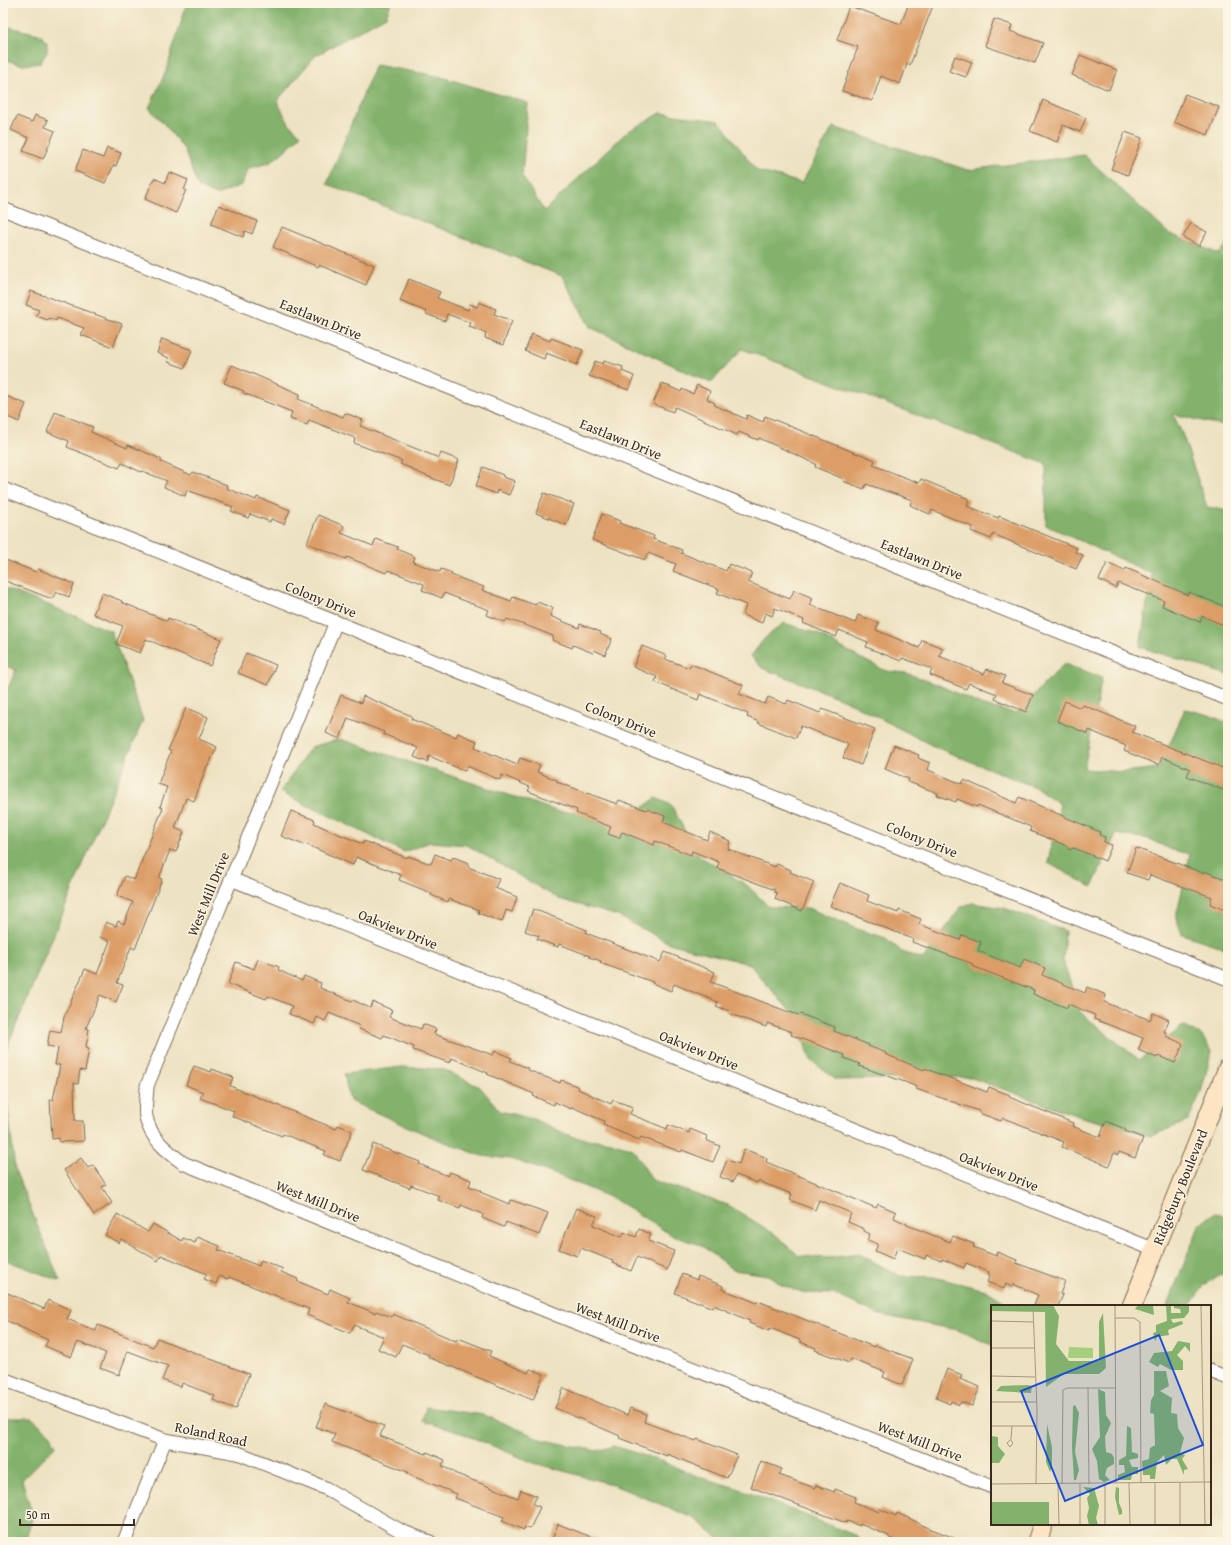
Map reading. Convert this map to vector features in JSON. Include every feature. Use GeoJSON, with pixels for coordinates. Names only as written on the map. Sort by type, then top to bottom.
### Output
{"type":"FeatureCollection","features":[{"type":"Feature","properties":{"kind":"street","name":"Eastlawn Drive"},"geometry":{"type":"LineString","coordinates":[[3,209],[1228,699]]}},
{"type":"Feature","properties":{"kind":"street","name":"Colony Drive"},"geometry":{"type":"LineString","coordinates":[[3,489],[1228,979]]}},
{"type":"Feature","properties":{"kind":"street","name":"West Mill Drive"},"geometry":{"type":"LineString","coordinates":[[336,622],[147,1086],[146,1117],[154,1136],[166,1150],[183,1162],[502,1293],[991,1487]]}},
{"type":"Feature","properties":{"kind":"street","name":"Oakview Drive"},"geometry":{"type":"LineString","coordinates":[[231,879],[1155,1250]]}},
{"type":"Feature","properties":{"kind":"street","name":"Ridgebury Boulevard"},"geometry":{"type":"LineString","coordinates":[[1132,1305],[1224,1090],[1228,1068]]}},
{"type":"Feature","properties":{"kind":"street"},"geometry":{"type":"LineString","coordinates":[[1211,1371],[1228,1378]]}},
{"type":"Feature","properties":{"kind":"street","name":"Roland Road"},"geometry":{"type":"LineString","coordinates":[[3,1379],[165,1440],[238,1453],[325,1488],[399,1536],[430,1542]]}},
{"type":"Feature","properties":{"kind":"street"},"geometry":{"type":"LineString","coordinates":[[124,1542],[165,1440]]}},
{"type":"Feature","properties":{"kind":"street"},"geometry":{"type":"LineString","coordinates":[[1037,1542],[1043,1525]]}},
{"type":"Feature","properties":{"kind":"green space"},"geometry":{"type":"Polygon","coordinates":[[[187,3],[391,3],[386,16],[315,56],[277,101],[289,124],[301,135],[269,163],[249,168],[241,185],[217,195],[198,187],[184,149],[149,108],[166,71],[187,3]]]}},
{"type":"Feature","properties":{"kind":"green space"},"geometry":{"type":"Polygon","coordinates":[[[3,18],[4,26],[39,34],[47,41],[47,52],[40,63],[23,65],[3,59],[3,18]]]}},
{"type":"Feature","properties":{"kind":"green space"},"geometry":{"type":"Polygon","coordinates":[[[375,65],[438,76],[528,103],[522,176],[544,211],[627,132],[661,113],[719,121],[757,171],[802,183],[833,127],[968,170],[1084,155],[1168,233],[1219,254],[1228,243],[1228,427],[1173,414],[1183,436],[1207,507],[1228,511],[1228,675],[1140,647],[1152,574],[1046,525],[1046,464],[742,349],[711,383],[590,327],[562,276],[327,184],[375,65]]]}},
{"type":"Feature","properties":{"kind":"green space"},"geometry":{"type":"Polygon","coordinates":[[[3,588],[111,631],[143,720],[3,1057],[3,700],[16,670],[3,665],[3,588]]]}},
{"type":"Feature","properties":{"kind":"green space"},"geometry":{"type":"Polygon","coordinates":[[[784,623],[818,634],[886,671],[906,673],[941,686],[983,706],[1016,713],[1064,664],[1102,677],[1084,769],[1123,772],[1159,768],[1185,709],[1209,715],[1228,723],[1228,949],[1182,934],[1176,918],[1190,854],[1172,850],[1149,839],[1116,834],[1092,887],[1048,863],[1060,804],[1037,788],[935,747],[845,700],[762,668],[751,656],[764,639],[784,623]]]}},
{"type":"Feature","properties":{"kind":"green space"},"geometry":{"type":"Polygon","coordinates":[[[340,739],[560,812],[641,809],[656,798],[671,805],[698,855],[748,886],[769,907],[808,908],[860,930],[886,938],[902,952],[923,959],[961,907],[972,903],[1004,908],[1065,931],[1063,961],[1080,1012],[1139,1060],[1183,1026],[1201,1035],[1212,1051],[1201,1092],[1188,1121],[1151,1136],[1078,1116],[969,1077],[836,1080],[811,1060],[792,1013],[749,964],[669,943],[618,916],[559,899],[467,845],[430,842],[404,852],[280,792],[311,747],[340,739]]]}},
{"type":"Feature","properties":{"kind":"green space"},"geometry":{"type":"Polygon","coordinates":[[[3,1065],[15,1170],[60,1281],[3,1259],[3,1065]]]}},
{"type":"Feature","properties":{"kind":"green space"},"geometry":{"type":"Polygon","coordinates":[[[402,1067],[442,1069],[480,1087],[500,1111],[533,1119],[573,1137],[611,1142],[633,1149],[652,1180],[728,1205],[776,1235],[799,1256],[829,1258],[859,1254],[900,1276],[933,1277],[986,1290],[1009,1305],[991,1305],[991,1345],[958,1330],[880,1315],[834,1294],[805,1293],[781,1285],[769,1275],[733,1270],[701,1245],[673,1236],[616,1200],[560,1176],[511,1159],[482,1156],[427,1135],[350,1101],[344,1074],[402,1067]]]}},
{"type":"Feature","properties":{"kind":"green space"},"geometry":{"type":"Polygon","coordinates":[[[1215,1213],[1228,1217],[1228,1271],[1204,1285],[1191,1305],[1167,1305],[1200,1224],[1215,1213]]]}},
{"type":"Feature","properties":{"kind":"green space"},"geometry":{"type":"Polygon","coordinates":[[[426,1407],[484,1415],[544,1440],[597,1451],[614,1446],[661,1461],[699,1477],[737,1488],[854,1535],[863,1542],[723,1542],[694,1518],[611,1484],[534,1463],[464,1434],[422,1421],[426,1407]]]}},
{"type":"Feature","properties":{"kind":"green space"},"geometry":{"type":"Polygon","coordinates":[[[3,1418],[32,1418],[51,1435],[56,1446],[22,1480],[33,1516],[25,1542],[3,1542],[3,1418]]]}},
{"type":"Feature","properties":{"kind":"building"},"geometry":{"type":"Polygon","coordinates":[[[909,3],[934,3],[910,65],[907,64],[900,84],[881,76],[872,101],[842,91],[858,47],[837,40],[849,6],[901,24],[909,3]]]}},
{"type":"Feature","properties":{"kind":"building"},"geometry":{"type":"Polygon","coordinates":[[[994,19],[1012,25],[1010,31],[1043,43],[1035,63],[985,46],[994,19]]]}},
{"type":"Feature","properties":{"kind":"building"},"geometry":{"type":"Polygon","coordinates":[[[1080,55],[1117,70],[1109,90],[1072,75],[1080,55]]]}},
{"type":"Feature","properties":{"kind":"building"},"geometry":{"type":"Polygon","coordinates":[[[955,56],[972,62],[966,77],[949,71],[955,56]]]}},
{"type":"Feature","properties":{"kind":"building"},"geometry":{"type":"Polygon","coordinates":[[[1185,94],[1219,107],[1208,135],[1174,122],[1185,94]]]}},
{"type":"Feature","properties":{"kind":"building"},"geometry":{"type":"Polygon","coordinates":[[[1043,100],[1086,118],[1080,132],[1063,125],[1057,142],[1030,131],[1043,100]]]}},
{"type":"Feature","properties":{"kind":"building"},"geometry":{"type":"Polygon","coordinates":[[[35,115],[48,120],[45,127],[55,131],[43,159],[23,151],[29,138],[11,130],[17,116],[32,122],[35,115]]]}},
{"type":"Feature","properties":{"kind":"building"},"geometry":{"type":"Polygon","coordinates":[[[1125,132],[1142,138],[1128,175],[1111,169],[1125,132]]]}},
{"type":"Feature","properties":{"kind":"building"},"geometry":{"type":"Polygon","coordinates":[[[107,148],[121,153],[116,166],[114,165],[105,183],[75,171],[83,150],[103,158],[107,148]]]}},
{"type":"Feature","properties":{"kind":"building"},"geometry":{"type":"Polygon","coordinates":[[[169,172],[188,180],[184,190],[186,190],[176,213],[145,199],[154,178],[165,183],[169,172]]]}},
{"type":"Feature","properties":{"kind":"building"},"geometry":{"type":"Polygon","coordinates":[[[219,205],[257,221],[252,234],[245,231],[243,237],[211,224],[219,205]]]}},
{"type":"Feature","properties":{"kind":"building"},"geometry":{"type":"Polygon","coordinates":[[[1191,223],[1207,232],[1199,246],[1183,237],[1191,223]]]}},
{"type":"Feature","properties":{"kind":"building"},"geometry":{"type":"Polygon","coordinates":[[[282,227],[374,265],[366,285],[319,265],[318,267],[273,247],[282,227]]]}},
{"type":"Feature","properties":{"kind":"building"},"geometry":{"type":"Polygon","coordinates":[[[409,279],[440,292],[437,298],[468,310],[470,304],[477,307],[479,302],[496,309],[494,314],[512,321],[503,345],[485,338],[486,333],[469,327],[471,323],[447,314],[445,321],[426,314],[427,312],[400,301],[409,279]]]}},
{"type":"Feature","properties":{"kind":"building"},"geometry":{"type":"Polygon","coordinates":[[[31,291],[122,324],[113,347],[81,335],[84,328],[57,318],[56,321],[49,318],[48,320],[36,316],[39,310],[26,305],[31,291]]]}},
{"type":"Feature","properties":{"kind":"building"},"geometry":{"type":"Polygon","coordinates":[[[532,334],[550,341],[551,338],[583,350],[577,365],[546,353],[544,359],[525,351],[532,334]]]}},
{"type":"Feature","properties":{"kind":"building"},"geometry":{"type":"Polygon","coordinates":[[[162,339],[192,350],[185,368],[168,362],[169,358],[157,353],[162,339]]]}},
{"type":"Feature","properties":{"kind":"building"},"geometry":{"type":"Polygon","coordinates":[[[595,361],[603,364],[604,361],[623,367],[622,371],[634,376],[629,390],[589,376],[595,361]]]}},
{"type":"Feature","properties":{"kind":"building"},"geometry":{"type":"Polygon","coordinates":[[[232,365],[300,394],[298,399],[343,417],[345,413],[363,420],[360,426],[439,458],[441,453],[459,460],[449,485],[400,464],[402,461],[354,443],[355,438],[309,420],[307,425],[290,419],[292,412],[243,393],[244,391],[224,383],[232,365]]]}},
{"type":"Feature","properties":{"kind":"building"},"geometry":{"type":"Polygon","coordinates":[[[662,383],[681,392],[682,389],[693,394],[697,385],[710,391],[707,399],[715,403],[714,405],[746,419],[747,415],[763,422],[765,416],[858,453],[875,460],[873,465],[919,483],[921,479],[969,499],[967,506],[998,518],[999,516],[1077,548],[1075,552],[1083,555],[1076,569],[993,534],[991,539],[971,531],[973,527],[932,510],[930,514],[918,509],[910,505],[912,500],[866,484],[864,489],[843,481],[844,479],[815,467],[816,464],[759,438],[758,440],[739,432],[737,435],[675,407],[673,412],[653,404],[662,383]]]}},
{"type":"Feature","properties":{"kind":"building"},"geometry":{"type":"Polygon","coordinates":[[[3,395],[26,404],[19,422],[3,415],[3,395]]]}},
{"type":"Feature","properties":{"kind":"building"},"geometry":{"type":"Polygon","coordinates":[[[55,412],[93,427],[91,432],[127,448],[128,445],[161,459],[161,462],[191,475],[193,472],[227,485],[226,488],[256,500],[257,497],[290,510],[284,524],[271,519],[270,522],[250,514],[248,518],[231,511],[233,507],[187,490],[185,496],[164,487],[167,481],[142,471],[141,472],[122,463],[119,468],[67,447],[69,441],[47,432],[55,412]]]}},
{"type":"Feature","properties":{"kind":"building"},"geometry":{"type":"Polygon","coordinates":[[[483,467],[515,481],[509,495],[497,490],[496,494],[476,486],[483,467]]]}},
{"type":"Feature","properties":{"kind":"building"},"geometry":{"type":"Polygon","coordinates":[[[544,493],[574,504],[566,525],[536,513],[544,493]]]}},
{"type":"Feature","properties":{"kind":"building"},"geometry":{"type":"Polygon","coordinates":[[[602,514],[620,521],[619,523],[654,536],[653,539],[682,550],[681,553],[726,571],[729,564],[752,573],[748,582],[790,599],[794,590],[813,598],[810,605],[855,623],[858,615],[879,623],[876,630],[919,648],[922,640],[943,648],[939,656],[984,674],[987,669],[1005,676],[1002,683],[1033,695],[1026,712],[995,699],[997,694],[969,683],[966,689],[930,675],[932,669],[902,658],[901,661],[866,647],[868,642],[839,630],[836,637],[803,623],[804,620],[775,608],[772,616],[765,613],[762,623],[743,615],[746,605],[717,593],[719,589],[673,571],[676,564],[648,553],[645,560],[592,540],[602,514]]]}},
{"type":"Feature","properties":{"kind":"building"},"geometry":{"type":"Polygon","coordinates":[[[318,515],[344,526],[341,533],[373,546],[376,539],[398,547],[397,549],[415,557],[413,562],[440,572],[441,569],[452,573],[451,575],[484,587],[482,590],[511,601],[513,597],[535,605],[537,602],[553,608],[550,616],[579,628],[580,624],[601,632],[600,634],[612,639],[605,655],[594,650],[593,653],[573,645],[572,648],[552,640],[553,636],[533,628],[507,619],[505,622],[487,615],[489,610],[444,593],[442,598],[422,590],[424,584],[388,570],[386,573],[347,557],[346,559],[307,543],[318,515]]]}},
{"type":"Feature","properties":{"kind":"building"},"geometry":{"type":"Polygon","coordinates":[[[3,559],[36,572],[38,569],[74,584],[69,597],[56,592],[52,599],[3,580],[3,559]]]}},
{"type":"Feature","properties":{"kind":"building"},"geometry":{"type":"Polygon","coordinates":[[[1107,563],[1125,571],[1126,568],[1188,595],[1189,592],[1228,608],[1228,627],[1202,616],[1200,622],[1162,606],[1164,601],[1138,590],[1118,583],[1116,588],[1099,580],[1107,563]]]}},
{"type":"Feature","properties":{"kind":"building"},"geometry":{"type":"Polygon","coordinates":[[[102,593],[167,621],[168,618],[221,639],[210,666],[146,639],[140,653],[116,644],[123,626],[93,614],[102,593]]]}},
{"type":"Feature","properties":{"kind":"building"},"geometry":{"type":"Polygon","coordinates":[[[642,646],[667,656],[665,659],[689,668],[691,664],[743,685],[739,694],[765,704],[768,697],[786,704],[788,700],[820,713],[822,709],[875,729],[861,765],[843,758],[848,744],[801,726],[796,738],[758,723],[759,722],[747,717],[748,714],[700,694],[698,700],[655,682],[657,677],[633,667],[642,646]]]}},
{"type":"Feature","properties":{"kind":"building"},"geometry":{"type":"Polygon","coordinates":[[[246,653],[276,665],[268,685],[238,673],[246,653]]]}},
{"type":"Feature","properties":{"kind":"building"},"geometry":{"type":"Polygon","coordinates":[[[341,695],[361,703],[363,696],[412,716],[411,719],[456,737],[458,733],[477,741],[475,747],[517,765],[520,758],[540,765],[537,772],[557,780],[557,782],[617,804],[619,800],[646,810],[647,809],[665,816],[663,822],[707,840],[710,832],[730,841],[728,849],[775,867],[777,864],[791,870],[790,872],[814,882],[802,911],[775,899],[777,893],[774,892],[775,890],[717,868],[719,862],[692,851],[691,855],[655,841],[654,845],[622,832],[619,838],[608,834],[611,827],[576,813],[577,810],[528,791],[530,787],[502,775],[500,780],[467,766],[465,771],[429,756],[427,762],[414,757],[418,748],[383,734],[384,732],[348,718],[340,739],[326,733],[341,695]]]}},
{"type":"Feature","properties":{"kind":"building"},"geometry":{"type":"Polygon","coordinates":[[[1065,701],[1081,708],[1083,705],[1135,726],[1132,732],[1228,770],[1228,777],[1223,790],[1187,776],[1190,769],[1162,757],[1159,765],[1124,751],[1126,746],[1089,730],[1088,734],[1057,721],[1065,701]]]}},
{"type":"Feature","properties":{"kind":"building"},"geometry":{"type":"Polygon","coordinates":[[[186,708],[208,717],[199,739],[217,747],[207,766],[194,801],[186,798],[175,828],[184,832],[176,852],[170,850],[159,878],[162,879],[135,949],[131,947],[117,983],[123,985],[116,1002],[100,995],[86,1028],[89,1029],[86,1047],[89,1048],[85,1071],[80,1070],[78,1084],[74,1083],[75,1121],[83,1121],[84,1141],[59,1142],[59,1138],[52,1139],[50,1100],[53,1100],[60,1065],[55,1065],[58,1048],[47,1046],[50,1030],[61,1032],[64,1017],[85,969],[97,974],[110,941],[100,937],[106,922],[116,926],[118,921],[124,924],[133,902],[117,896],[125,876],[134,880],[163,808],[160,807],[167,787],[158,784],[171,751],[168,750],[186,708]]]}},
{"type":"Feature","properties":{"kind":"building"},"geometry":{"type":"Polygon","coordinates":[[[894,745],[919,755],[918,758],[930,763],[928,770],[962,784],[964,780],[1016,803],[1019,797],[1100,832],[1099,835],[1105,837],[1104,842],[1112,845],[1105,861],[1074,848],[1069,850],[1067,846],[1030,831],[1031,827],[978,805],[977,807],[957,799],[956,802],[937,795],[938,793],[908,782],[909,779],[885,769],[894,745]]]}},
{"type":"Feature","properties":{"kind":"building"},"geometry":{"type":"Polygon","coordinates":[[[291,811],[315,820],[314,823],[363,844],[364,841],[407,858],[408,856],[431,864],[435,854],[451,860],[453,857],[469,863],[468,867],[499,879],[495,888],[517,897],[512,912],[506,910],[502,922],[478,913],[479,910],[449,899],[448,902],[431,895],[431,893],[399,880],[401,875],[356,857],[353,865],[305,844],[304,845],[281,836],[291,811]]]}},
{"type":"Feature","properties":{"kind":"building"},"geometry":{"type":"Polygon","coordinates":[[[1136,848],[1203,873],[1204,871],[1228,880],[1228,911],[1210,904],[1212,897],[1150,875],[1148,880],[1127,873],[1136,848]]]}},
{"type":"Feature","properties":{"kind":"building"},"geometry":{"type":"Polygon","coordinates":[[[840,883],[869,895],[867,901],[898,913],[899,910],[921,919],[919,924],[960,940],[962,935],[981,942],[978,951],[1020,968],[1024,959],[1045,968],[1042,975],[1085,993],[1087,987],[1106,995],[1104,1002],[1150,1020],[1153,1013],[1169,1020],[1164,1032],[1167,1033],[1166,1036],[1183,1044],[1175,1063],[1158,1056],[1157,1058],[1138,1050],[1143,1038],[1094,1019],[1095,1015],[1068,1004],[1067,1008],[1033,994],[1034,990],[972,966],[973,964],[912,942],[913,939],[830,906],[840,883]]]}},
{"type":"Feature","properties":{"kind":"building"},"geometry":{"type":"Polygon","coordinates":[[[533,909],[587,930],[586,933],[660,962],[665,952],[715,972],[711,982],[786,1011],[800,1014],[835,1027],[834,1031],[924,1070],[925,1068],[987,1092],[989,1087],[1010,1095],[1009,1097],[1073,1123],[1072,1126],[1100,1137],[1106,1121],[1143,1138],[1135,1158],[1119,1152],[1118,1155],[1114,1153],[1109,1166],[1062,1147],[1064,1142],[1019,1124],[1003,1118],[1001,1121],[979,1113],[979,1111],[916,1089],[917,1087],[905,1082],[859,1066],[860,1064],[844,1058],[845,1055],[791,1035],[792,1032],[767,1023],[766,1027],[728,1013],[729,1011],[716,1006],[718,1002],[674,984],[671,991],[652,983],[653,982],[600,963],[601,961],[589,957],[590,956],[559,944],[558,947],[537,939],[539,936],[525,931],[533,909]]]}},
{"type":"Feature","properties":{"kind":"building"},"geometry":{"type":"Polygon","coordinates":[[[258,959],[279,967],[278,970],[302,981],[304,976],[321,983],[320,988],[370,1008],[373,1002],[392,1010],[389,1017],[421,1029],[423,1024],[436,1029],[434,1034],[493,1055],[495,1051],[512,1058],[510,1061],[528,1068],[528,1070],[560,1083],[561,1080],[579,1087],[578,1089],[611,1104],[613,1100],[633,1107],[630,1114],[667,1129],[668,1125],[689,1133],[690,1129],[707,1136],[706,1140],[720,1146],[713,1162],[641,1137],[639,1140],[603,1125],[604,1121],[572,1107],[571,1109],[555,1102],[554,1105],[533,1096],[534,1094],[452,1058],[450,1063],[413,1050],[414,1047],[384,1035],[382,1038],[359,1029],[360,1026],[329,1013],[325,1021],[317,1017],[314,1024],[289,1014],[292,1006],[268,996],[266,999],[228,984],[236,962],[254,969],[258,959]]]}},
{"type":"Feature","properties":{"kind":"building"},"geometry":{"type":"Polygon","coordinates":[[[194,1066],[211,1072],[212,1069],[233,1077],[230,1086],[336,1129],[338,1125],[352,1131],[340,1161],[324,1155],[326,1151],[283,1134],[282,1136],[232,1116],[234,1111],[200,1098],[203,1092],[186,1085],[194,1066]]]}},
{"type":"Feature","properties":{"kind":"building"},"geometry":{"type":"Polygon","coordinates":[[[373,1144],[420,1162],[419,1164],[448,1176],[450,1172],[471,1180],[469,1186],[509,1204],[511,1200],[548,1213],[539,1235],[506,1222],[504,1227],[482,1218],[483,1214],[461,1205],[460,1208],[438,1200],[440,1196],[411,1185],[410,1188],[363,1170],[373,1144]]]}},
{"type":"Feature","properties":{"kind":"building"},"geometry":{"type":"Polygon","coordinates":[[[744,1149],[767,1158],[766,1162],[876,1208],[878,1204],[896,1212],[894,1218],[907,1225],[950,1242],[953,1236],[974,1244],[973,1247],[996,1256],[997,1252],[1017,1260],[1016,1263],[1065,1281],[1060,1294],[1063,1295],[1058,1305],[1034,1305],[1038,1295],[1013,1284],[1012,1287],[1006,1284],[1004,1289],[987,1282],[990,1275],[988,1275],[989,1272],[966,1263],[964,1268],[942,1259],[942,1261],[926,1255],[925,1259],[897,1248],[893,1259],[875,1251],[878,1244],[867,1240],[870,1234],[864,1231],[864,1229],[848,1222],[851,1213],[819,1200],[815,1210],[790,1200],[792,1194],[758,1181],[757,1183],[736,1175],[733,1182],[720,1177],[727,1160],[739,1164],[744,1149]]]}},
{"type":"Feature","properties":{"kind":"building"},"geometry":{"type":"Polygon","coordinates":[[[81,1158],[88,1168],[93,1165],[106,1185],[102,1187],[112,1203],[94,1215],[64,1170],[81,1158]]]}},
{"type":"Feature","properties":{"kind":"building"},"geometry":{"type":"Polygon","coordinates":[[[576,1208],[597,1216],[593,1225],[622,1237],[624,1232],[636,1237],[639,1229],[651,1234],[648,1241],[674,1251],[667,1270],[637,1257],[631,1271],[612,1263],[613,1261],[581,1248],[577,1256],[559,1249],[576,1208]]]}},
{"type":"Feature","properties":{"kind":"building"},"geometry":{"type":"Polygon","coordinates":[[[117,1214],[148,1232],[153,1224],[182,1241],[183,1238],[195,1243],[197,1237],[220,1246],[218,1250],[259,1266],[261,1260],[283,1269],[281,1272],[298,1279],[297,1281],[328,1294],[330,1289],[350,1298],[348,1302],[375,1313],[376,1311],[392,1317],[393,1314],[456,1341],[458,1338],[491,1351],[489,1356],[528,1373],[530,1369],[544,1374],[533,1400],[428,1357],[429,1355],[402,1344],[396,1357],[378,1349],[384,1337],[354,1325],[350,1333],[307,1315],[309,1309],[229,1277],[228,1279],[219,1276],[216,1284],[204,1279],[207,1274],[161,1255],[158,1261],[121,1239],[119,1243],[105,1235],[117,1214]]]}},
{"type":"Feature","properties":{"kind":"building"},"geometry":{"type":"Polygon","coordinates":[[[682,1274],[697,1280],[698,1276],[723,1286],[722,1289],[757,1303],[758,1301],[874,1347],[875,1345],[913,1359],[902,1385],[883,1377],[885,1372],[851,1359],[849,1363],[815,1350],[816,1348],[800,1342],[800,1340],[770,1328],[769,1331],[749,1323],[750,1321],[714,1305],[713,1308],[675,1293],[682,1274]]]}},
{"type":"Feature","properties":{"kind":"building"},"geometry":{"type":"Polygon","coordinates":[[[3,1291],[44,1309],[48,1300],[71,1310],[67,1319],[96,1331],[98,1325],[153,1347],[157,1338],[249,1374],[236,1409],[213,1400],[215,1396],[182,1383],[181,1387],[162,1380],[168,1366],[128,1351],[119,1375],[100,1368],[106,1353],[78,1342],[71,1357],[45,1346],[48,1340],[3,1319],[3,1291]]]}},
{"type":"Feature","properties":{"kind":"building"},"geometry":{"type":"Polygon","coordinates":[[[947,1369],[962,1375],[960,1379],[980,1387],[972,1406],[961,1402],[959,1405],[951,1401],[950,1404],[936,1398],[947,1369]]]}},
{"type":"Feature","properties":{"kind":"building"},"geometry":{"type":"Polygon","coordinates":[[[564,1388],[627,1415],[630,1408],[646,1414],[644,1422],[696,1441],[697,1439],[737,1455],[727,1478],[667,1454],[667,1456],[619,1438],[620,1436],[555,1408],[564,1388]]]}},
{"type":"Feature","properties":{"kind":"building"},"geometry":{"type":"Polygon","coordinates":[[[325,1404],[384,1426],[380,1436],[426,1454],[427,1452],[445,1460],[442,1466],[454,1473],[518,1498],[521,1490],[537,1496],[533,1504],[540,1507],[530,1529],[525,1527],[524,1530],[502,1521],[504,1517],[455,1498],[457,1494],[407,1474],[408,1472],[332,1442],[335,1434],[316,1427],[325,1404]]]}},
{"type":"Feature","properties":{"kind":"building"},"geometry":{"type":"Polygon","coordinates":[[[761,1461],[782,1469],[779,1475],[815,1488],[816,1485],[834,1492],[835,1489],[856,1497],[854,1502],[879,1512],[880,1509],[896,1516],[897,1513],[962,1542],[892,1542],[893,1539],[889,1538],[889,1536],[860,1524],[860,1526],[847,1521],[846,1523],[751,1487],[761,1461]]]}},
{"type":"Feature","properties":{"kind":"building"},"geometry":{"type":"Polygon","coordinates":[[[558,1524],[602,1541],[602,1542],[551,1542],[558,1524]]]}}]}
